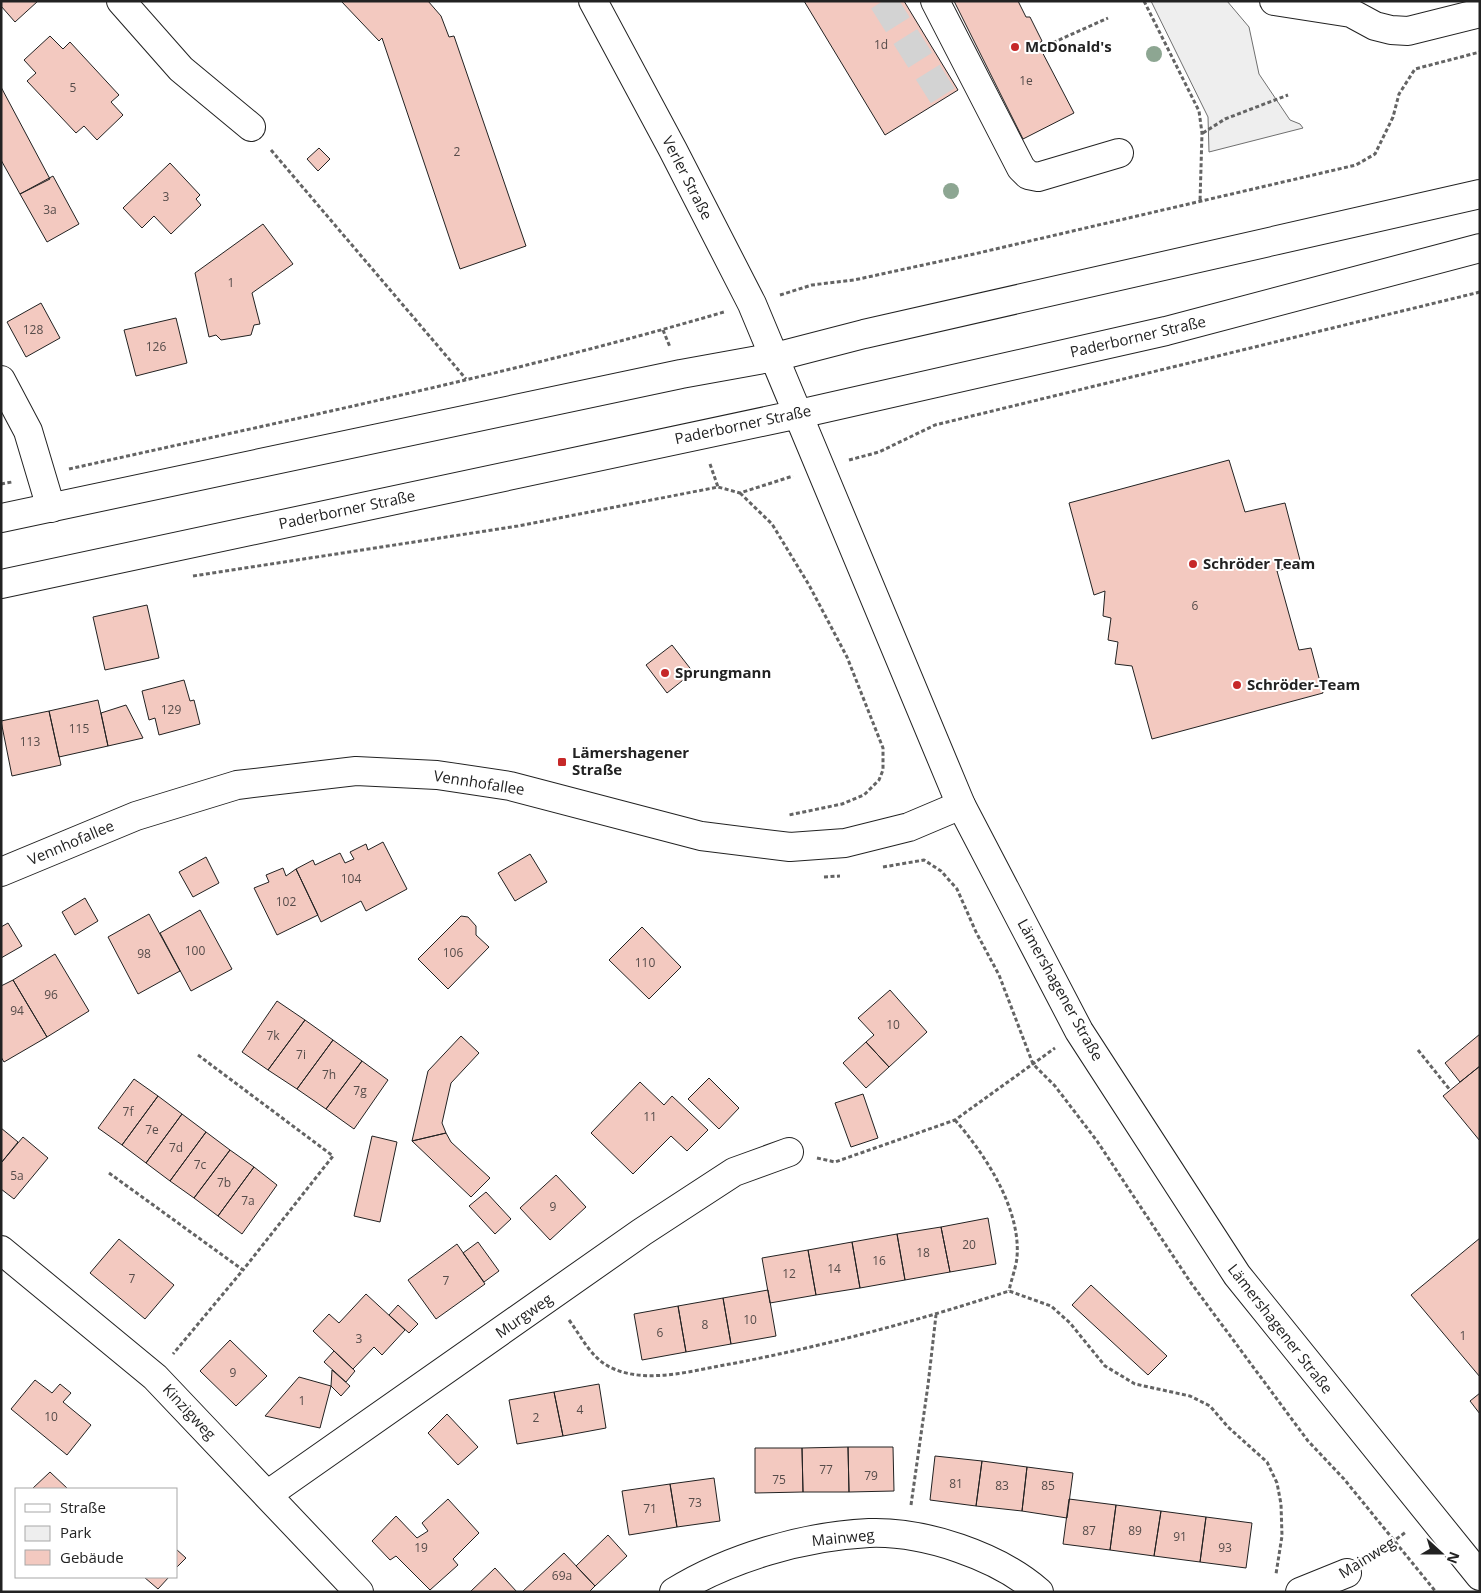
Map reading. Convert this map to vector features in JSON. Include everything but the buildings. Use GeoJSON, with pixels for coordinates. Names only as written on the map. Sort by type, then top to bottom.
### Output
{"type":"FeatureCollection","features":[{"type":"Feature","properties":{"kind":"main road"},"geometry":{"type":"LineString","coordinates":[[121,1],[181,69],[251,127]]}},
{"type":"Feature","properties":{"kind":"main road","name":"Verler Straße"},"geometry":{"type":"LineString","coordinates":[[592,1],[673,150],[752,304],[799,414]]}},
{"type":"Feature","properties":{"kind":"main road"},"geometry":{"type":"LineString","coordinates":[[934,1],[1021,168],[1028,175],[1038,177],[1119,153]]}},
{"type":"Feature","properties":{"kind":"main road"},"geometry":{"type":"LineString","coordinates":[[1274,1],[1351,13],[1374,26],[1408,31],[1480,13]]}},
{"type":"Feature","properties":{"kind":"main road"},"geometry":{"type":"LineString","coordinates":[[1,518],[671,376],[775,357],[883,330],[1480,194]]}},
{"type":"Feature","properties":{"kind":"main road","name":"Paderborner Straße"},"geometry":{"type":"LineString","coordinates":[[1,584],[799,414],[1166,331],[1480,248]]}},
{"type":"Feature","properties":{"kind":"main road"},"geometry":{"type":"LineString","coordinates":[[1,380],[28,431],[51,508]]}},
{"type":"Feature","properties":{"kind":"main road","name":"Lämershagener Straße"},"geometry":{"type":"LineString","coordinates":[[799,414],[961,806],[1079,1031],[1237,1275],[1480,1576]]}},
{"type":"Feature","properties":{"kind":"main road","name":"Vennhofallee"},"geometry":{"type":"LineString","coordinates":[[1,872],[136,816],[237,785],[356,771],[437,775],[510,786],[701,836],[790,847],[845,843],[909,826],[961,806]]}},
{"type":"Feature","properties":{"kind":"main road","name":"Murgweg"},"geometry":{"type":"LineString","coordinates":[[267,1495],[642,1232],[734,1172],[789,1152]]}},
{"type":"Feature","properties":{"kind":"main road","name":"Kinzigweg"},"geometry":{"type":"LineString","coordinates":[[1,1250],[155,1376],[359,1592]]}},
{"type":"Feature","properties":{"kind":"main road","name":"Mainweg"},"geometry":{"type":"LineString","coordinates":[[674,1592],[702,1574],[743,1558],[809,1541],[870,1533],[906,1536],[969,1552],[1018,1575],[1039,1592]]}},
{"type":"Feature","properties":{"kind":"main road","name":"Mainweg"},"geometry":{"type":"LineString","coordinates":[[1300,1592],[1347,1573]]}},
{"type":"Feature","properties":{"kind":"path"},"geometry":{"type":"LineString","coordinates":[[1144,1],[1199,111],[1202,133],[1200,202]]}},
{"type":"Feature","properties":{"kind":"path"},"geometry":{"type":"LineString","coordinates":[[1041,48],[1108,18]]}},
{"type":"Feature","properties":{"kind":"path"},"geometry":{"type":"LineString","coordinates":[[1202,133],[1225,119],[1288,94]]}},
{"type":"Feature","properties":{"kind":"path"},"geometry":{"type":"LineString","coordinates":[[251,127],[467,379]]}},
{"type":"Feature","properties":{"kind":"path"},"geometry":{"type":"LineString","coordinates":[[740,493],[822,467],[879,452],[935,425],[1480,292]]}},
{"type":"Feature","properties":{"kind":"path"},"geometry":{"type":"LineString","coordinates":[[183,578],[518,526],[718,487],[740,493],[772,524],[809,585],[847,657],[884,748],[883,770]]}},
{"type":"Feature","properties":{"kind":"path"},"geometry":{"type":"LineString","coordinates":[[877,868],[924,860],[941,871],[957,889],[976,932],[1000,975],[1033,1064],[1055,1086],[1097,1141],[1192,1283],[1308,1441],[1395,1540],[1436,1592]]}},
{"type":"Feature","properties":{"kind":"path"},"geometry":{"type":"LineString","coordinates":[[816,877],[843,875]]}},
{"type":"Feature","properties":{"kind":"path"},"geometry":{"type":"LineString","coordinates":[[789,1152],[835,1162],[955,1120],[1079,1031]]}},
{"type":"Feature","properties":{"kind":"path"},"geometry":{"type":"LineString","coordinates":[[1418,1050],[1450,1090]]}},
{"type":"Feature","properties":{"kind":"path"},"geometry":{"type":"LineString","coordinates":[[155,1376],[243,1270],[333,1156],[198,1055]]}},
{"type":"Feature","properties":{"kind":"path"},"geometry":{"type":"LineString","coordinates":[[955,1120],[978,1147],[995,1177],[1007,1204],[1014,1227],[1017,1257],[1009,1291]]}},
{"type":"Feature","properties":{"kind":"path"},"geometry":{"type":"LineString","coordinates":[[109,1173],[243,1270]]}},
{"type":"Feature","properties":{"kind":"path"},"geometry":{"type":"LineString","coordinates":[[551,1296],[597,1360],[614,1370],[642,1375],[707,1368],[846,1340],[936,1315],[1009,1291],[1052,1306],[1070,1323],[1105,1366],[1134,1384],[1190,1396],[1210,1406],[1228,1427],[1267,1462],[1277,1483],[1281,1504],[1282,1536],[1275,1582]]}},
{"type":"Feature","properties":{"kind":"path"},"geometry":{"type":"LineString","coordinates":[[906,1536],[936,1315]]}},
{"type":"Feature","properties":{"kind":"path","name":"Mainweg"},"geometry":{"type":"LineString","coordinates":[[1347,1573],[1430,1516]]}},
{"type":"Feature","properties":{"kind":"green space"},"geometry":{"type":"Polygon","coordinates":[[[1151,1],[1227,1],[1249,27],[1259,74],[1290,120],[1300,124],[1303,128],[1209,152],[1208,117],[1151,1]]]}},
{"type":"Feature","properties":{"kind":"tunnel"},"geometry":{"type":"LineString","coordinates":[[883,1],[944,98]]}},
{"type":"Feature","properties":{"kind":"place","name":"McDonald's"},"geometry":{"type":"Point","coordinates":[1015,47]}},
{"type":"Feature","properties":{"kind":"place","name":"Schröder Team"},"geometry":{"type":"Point","coordinates":[1193,564]}},
{"type":"Feature","properties":{"kind":"place","name":"Sprungmann"},"geometry":{"type":"Point","coordinates":[665,673]}},
{"type":"Feature","properties":{"kind":"place","name":"Schröder-Team"},"geometry":{"type":"Point","coordinates":[1237,685]}},
{"type":"Feature","properties":{"kind":"place","name":"Lämershagener Straße"},"geometry":{"type":"Point","coordinates":[562,762]}}]}
